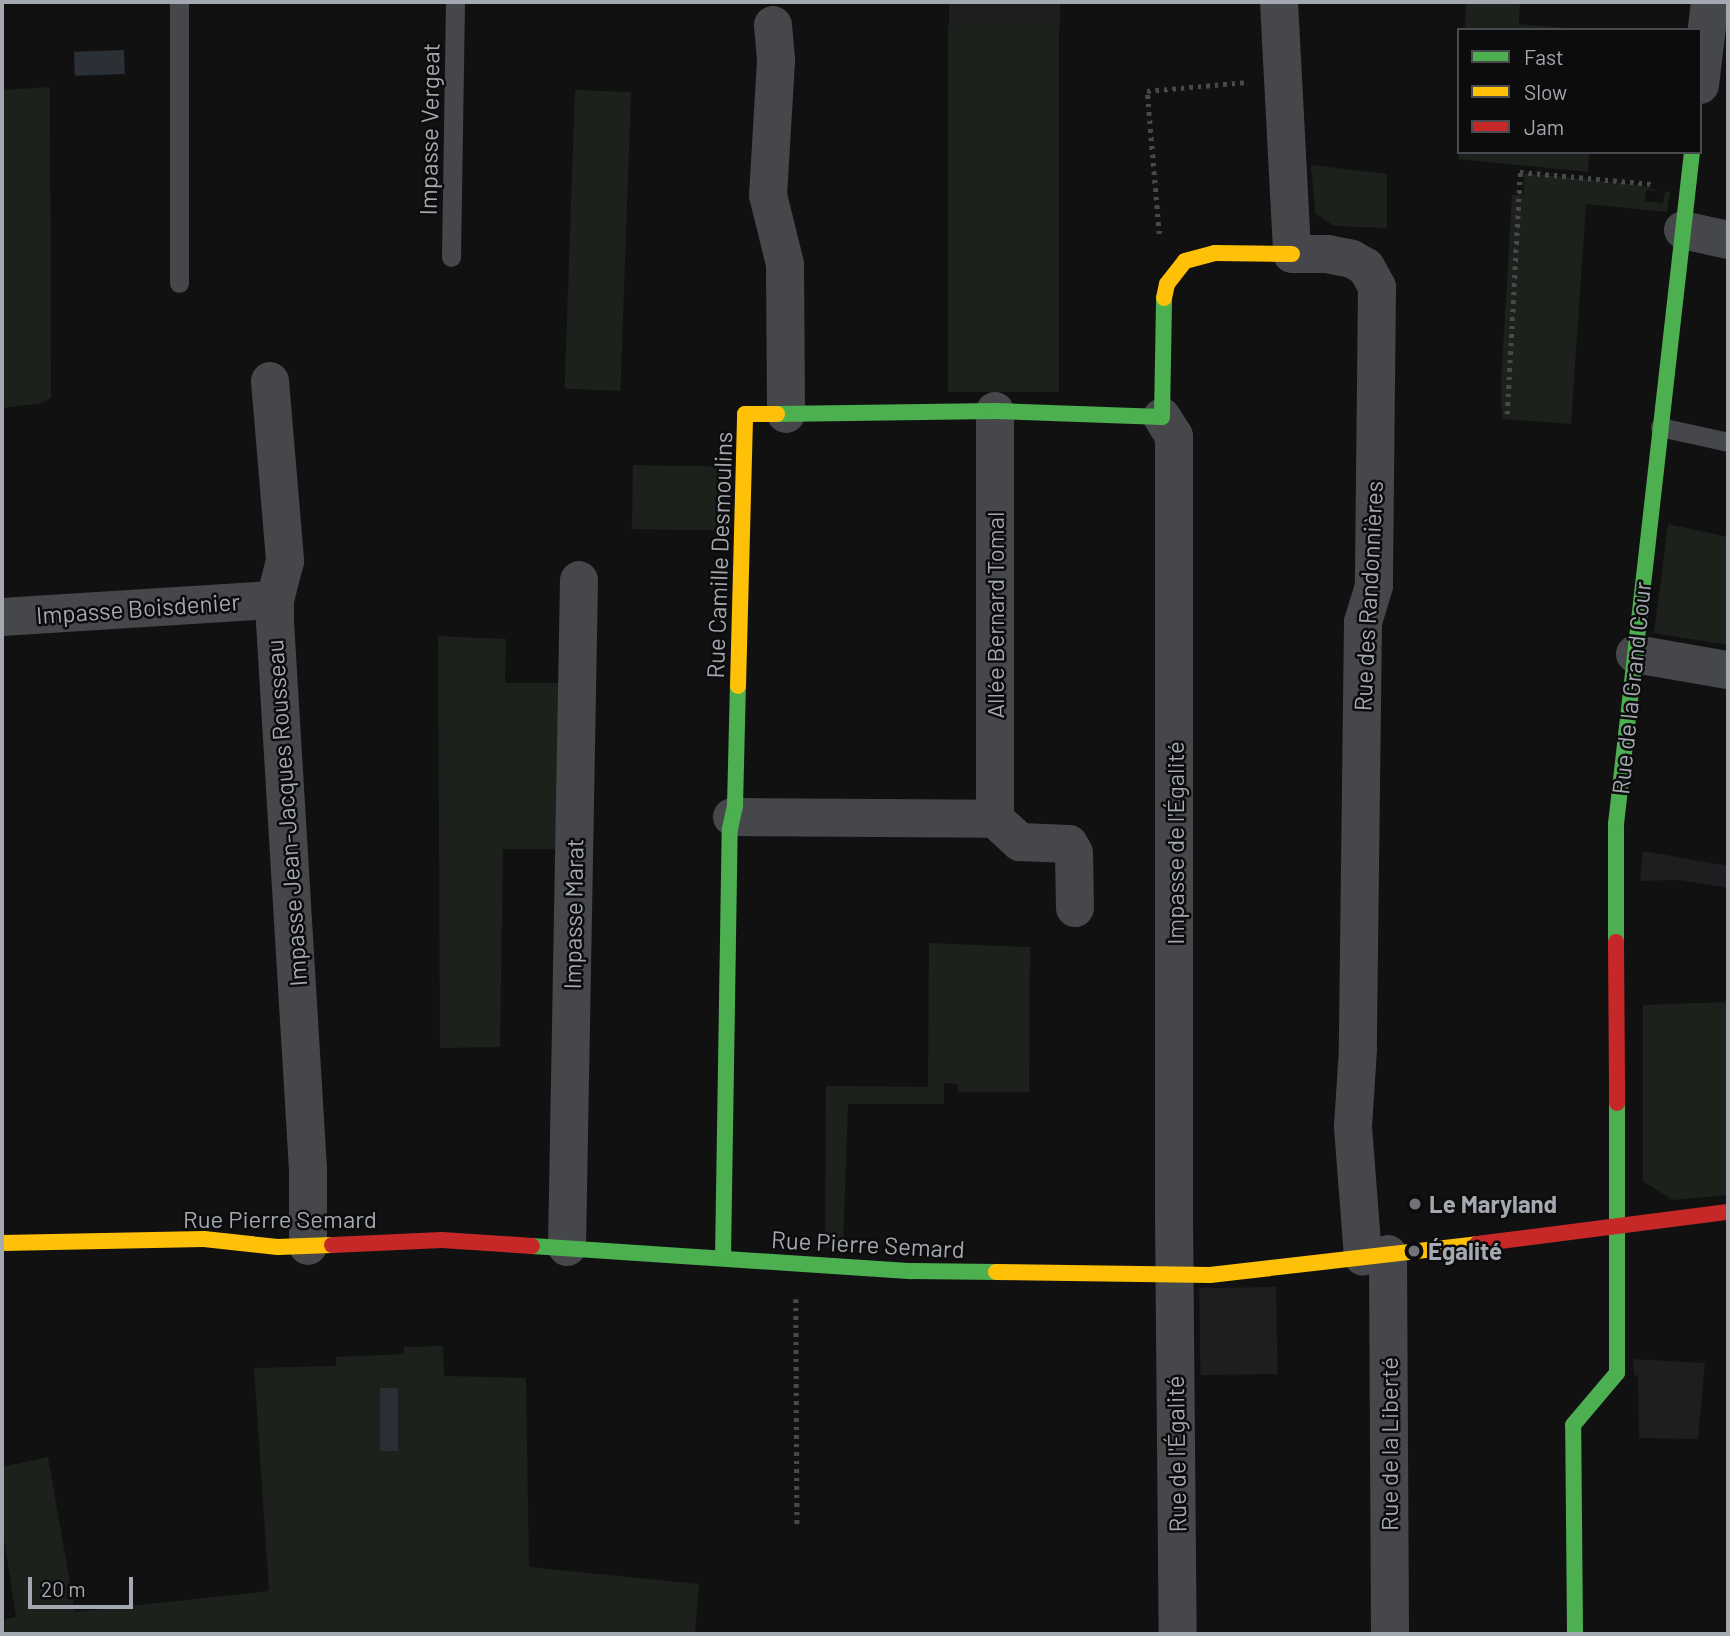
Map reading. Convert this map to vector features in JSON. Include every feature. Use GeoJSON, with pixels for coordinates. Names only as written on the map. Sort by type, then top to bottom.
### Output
{"type":"FeatureCollection","features":[{"type":"Feature","properties":{"kind":"street"},"geometry":{"type":"LineString","coordinates":[[1162,416],[1164,299],[1167,284],[1175,270],[1185,261],[1215,253],[1293,254],[1279,2]]}},
{"type":"Feature","properties":{"kind":"street"},"geometry":{"type":"LineString","coordinates":[[1702,68],[1710,2]]}},
{"type":"Feature","properties":{"kind":"street"},"geometry":{"type":"LineString","coordinates":[[773,25],[776,61],[768,195],[785,264],[786,414]]}},
{"type":"Feature","properties":{"kind":"street","name":"Rue de la Grand Cour"},"geometry":{"type":"LineString","coordinates":[[1576,1634],[1573,1425],[1617,1373],[1616,824],[1692,154]]}},
{"type":"Feature","properties":{"kind":"street"},"geometry":{"type":"LineString","coordinates":[[1683,230],[1728,240]]}},
{"type":"Feature","properties":{"kind":"street","name":"Rue des Randonnières"},"geometry":{"type":"LineString","coordinates":[[1293,254],[1327,254],[1352,259],[1366,267],[1377,287],[1374,586],[1363,622],[1358,1049],[1353,1127],[1375,1256]]}},
{"type":"Feature","properties":{"kind":"street","name":"Impasse Jean-Jacques Rousseau"},"geometry":{"type":"LineString","coordinates":[[271,381],[285,561],[275,600],[308,1170],[308,1246]]}},
{"type":"Feature","properties":{"kind":"street","name":"Rue Camille Desmoulins"},"geometry":{"type":"LineString","coordinates":[[723,1257],[732,817],[745,414],[995,411],[1162,416]]}},
{"type":"Feature","properties":{"kind":"street","name":"Allée Bernard Tomal"},"geometry":{"type":"LineString","coordinates":[[995,411],[995,819]]}},
{"type":"Feature","properties":{"kind":"street","name":"Impasse de l'Égalité"},"geometry":{"type":"LineString","coordinates":[[1162,416],[1174,436],[1175,1273]]}},
{"type":"Feature","properties":{"kind":"street","name":"Impasse Marat"},"geometry":{"type":"LineString","coordinates":[[567,1247],[579,580]]}},
{"type":"Feature","properties":{"kind":"street","name":"Impasse Boisdenier"},"geometry":{"type":"LineString","coordinates":[[2,617],[275,600]]}},
{"type":"Feature","properties":{"kind":"street"},"geometry":{"type":"LineString","coordinates":[[1635,654],[1728,670]]}},
{"type":"Feature","properties":{"kind":"street"},"geometry":{"type":"LineString","coordinates":[[732,817],[995,819],[1020,842],[1069,844],[1074,852],[1075,908]]}},
{"type":"Feature","properties":{"kind":"street","name":"Rue Pierre Semard"},"geometry":{"type":"LineString","coordinates":[[2,1243],[204,1240],[308,1246],[424,1240],[999,1274],[1233,1274],[1728,1213]]}},
{"type":"Feature","properties":{"kind":"street","name":"Rue de la Liberté"},"geometry":{"type":"LineString","coordinates":[[1375,1256],[1390,1634]]}},
{"type":"Feature","properties":{"kind":"street","name":"Rue de l'Égalité"},"geometry":{"type":"LineString","coordinates":[[1175,1273],[1178,1634]]}},
{"type":"Feature","properties":{"kind":"lane"},"geometry":{"type":"LineString","coordinates":[[179,2],[179,283]]}},
{"type":"Feature","properties":{"kind":"lane","name":"Impasse Vergeat"},"geometry":{"type":"LineString","coordinates":[[451,257],[455,2]]}},
{"type":"Feature","properties":{"kind":"lane"},"geometry":{"type":"LineString","coordinates":[[1660,427],[1728,442]]}},
{"type":"Feature","properties":{"kind":"path"},"geometry":{"type":"LineString","coordinates":[[1160,244],[1147,91],[1283,79]]}},
{"type":"Feature","properties":{"kind":"path"},"geometry":{"type":"LineString","coordinates":[[1507,414],[1520,172],[1688,187]]}},
{"type":"Feature","properties":{"kind":"path"},"geometry":{"type":"LineString","coordinates":[[796,1263],[797,1525]]}},
{"type":"Feature","properties":{"kind":"shaded area"},"geometry":{"type":"Polygon","coordinates":[[[949,2],[1060,2],[1060,26],[949,26],[949,2]]]}},
{"type":"Feature","properties":{"kind":"shaded area"},"geometry":{"type":"Polygon","coordinates":[[[1466,2],[1520,2],[1519,24],[1566,28],[1465,28],[1466,2]]]}},
{"type":"Feature","properties":{"kind":"shaded area"},"geometry":{"type":"Polygon","coordinates":[[[948,26],[1059,26],[1059,392],[948,392],[948,26]]]}},
{"type":"Feature","properties":{"kind":"shaded area"},"geometry":{"type":"Polygon","coordinates":[[[124,50],[125,74],[75,76],[74,52],[124,50]]]}},
{"type":"Feature","properties":{"kind":"shaded area"},"geometry":{"type":"Polygon","coordinates":[[[50,87],[51,398],[42,403],[2,408],[2,90],[50,87]]]}},
{"type":"Feature","properties":{"kind":"shaded area"},"geometry":{"type":"Polygon","coordinates":[[[575,90],[631,92],[621,391],[565,389],[575,90]]]}},
{"type":"Feature","properties":{"kind":"shaded area"},"geometry":{"type":"Polygon","coordinates":[[[1458,154],[1589,154],[1588,172],[1458,159],[1458,154]]]}},
{"type":"Feature","properties":{"kind":"shaded area"},"geometry":{"type":"Polygon","coordinates":[[[1311,165],[1387,174],[1387,228],[1334,226],[1315,213],[1311,165]]]}},
{"type":"Feature","properties":{"kind":"shaded area"},"geometry":{"type":"Polygon","coordinates":[[[1524,173],[1640,185],[1660,191],[1646,190],[1645,201],[1663,203],[1665,191],[1670,192],[1667,212],[1586,204],[1571,424],[1502,419],[1501,383],[1512,195],[1523,195],[1524,173]]]}},
{"type":"Feature","properties":{"kind":"shaded area"},"geometry":{"type":"Polygon","coordinates":[[[633,465],[732,467],[731,531],[632,529],[633,465]]]}},
{"type":"Feature","properties":{"kind":"shaded area"},"geometry":{"type":"Polygon","coordinates":[[[1668,524],[1728,537],[1728,645],[1654,633],[1668,524]]]}},
{"type":"Feature","properties":{"kind":"shaded area"},"geometry":{"type":"Polygon","coordinates":[[[438,636],[506,639],[505,683],[570,683],[567,849],[503,849],[500,1047],[440,1048],[438,636]]]}},
{"type":"Feature","properties":{"kind":"shaded area"},"geometry":{"type":"Polygon","coordinates":[[[1643,851],[1728,866],[1728,888],[1680,880],[1640,881],[1643,851]]]}},
{"type":"Feature","properties":{"kind":"shaded area"},"geometry":{"type":"Polygon","coordinates":[[[929,943],[1030,947],[1029,1092],[958,1092],[958,1084],[944,1083],[944,1104],[848,1104],[843,1248],[825,1247],[826,1086],[928,1087],[929,943]]]}},
{"type":"Feature","properties":{"kind":"shaded area"},"geometry":{"type":"Polygon","coordinates":[[[1728,1002],[1728,1195],[1673,1200],[1643,1181],[1643,1005],[1728,1002]]]}},
{"type":"Feature","properties":{"kind":"shaded area"},"geometry":{"type":"Polygon","coordinates":[[[1276,1287],[1278,1374],[1201,1375],[1199,1288],[1276,1287]]]}},
{"type":"Feature","properties":{"kind":"shaded area"},"geometry":{"type":"Polygon","coordinates":[[[443,1346],[444,1376],[526,1378],[529,1567],[699,1584],[695,1634],[4,1634],[5,1619],[16,1617],[2,1526],[2,1467],[48,1457],[75,1612],[269,1591],[254,1368],[336,1366],[336,1357],[403,1354],[404,1347],[443,1346]]]}},
{"type":"Feature","properties":{"kind":"shaded area"},"geometry":{"type":"Polygon","coordinates":[[[1633,1359],[1705,1363],[1698,1439],[1639,1438],[1638,1376],[1634,1375],[1633,1359]]]}},
{"type":"Feature","properties":{"kind":"shaded area"},"geometry":{"type":"Polygon","coordinates":[[[380,1388],[398,1388],[398,1451],[380,1451],[380,1388]]]}},
{"type":"Feature","properties":{"kind":"traffic: fast"},"geometry":{"type":"LineString","coordinates":[[1616,942],[1616,824],[1692,154]]}},
{"type":"Feature","properties":{"kind":"traffic: fast"},"geometry":{"type":"LineString","coordinates":[[777,414],[995,411],[1162,417],[1164,298]]}},
{"type":"Feature","properties":{"kind":"traffic: fast"},"geometry":{"type":"LineString","coordinates":[[723,1257],[730,829],[735,806],[738,686]]}},
{"type":"Feature","properties":{"kind":"traffic: fast"},"geometry":{"type":"LineString","coordinates":[[1575,1634],[1573,1425],[1617,1373],[1617,1103]]}},
{"type":"Feature","properties":{"kind":"traffic: fast"},"geometry":{"type":"LineString","coordinates":[[532,1246],[912,1271],[996,1272]]}},
{"type":"Feature","properties":{"kind":"traffic: slow"},"geometry":{"type":"LineString","coordinates":[[1164,298],[1167,284],[1185,261],[1215,253],[1292,254]]}},
{"type":"Feature","properties":{"kind":"traffic: slow"},"geometry":{"type":"LineString","coordinates":[[738,686],[745,414],[777,414]]}},
{"type":"Feature","properties":{"kind":"traffic: slow"},"geometry":{"type":"LineString","coordinates":[[2,1243],[204,1239],[278,1247],[332,1245]]}},
{"type":"Feature","properties":{"kind":"traffic: slow"},"geometry":{"type":"LineString","coordinates":[[996,1272],[1210,1275],[1477,1244]]}},
{"type":"Feature","properties":{"kind":"traffic: jam"},"geometry":{"type":"LineString","coordinates":[[1616,942],[1617,1103]]}},
{"type":"Feature","properties":{"kind":"traffic: jam"},"geometry":{"type":"LineString","coordinates":[[1477,1244],[1728,1212]]}},
{"type":"Feature","properties":{"kind":"traffic: jam"},"geometry":{"type":"LineString","coordinates":[[332,1245],[442,1240],[532,1246]]}},
{"type":"Feature","properties":{"kind":"place","name":"Le Maryland"},"geometry":{"type":"Point","coordinates":[1415,1204]}},
{"type":"Feature","properties":{"kind":"place","name":"Égalité"},"geometry":{"type":"Point","coordinates":[1414,1251]}}]}
